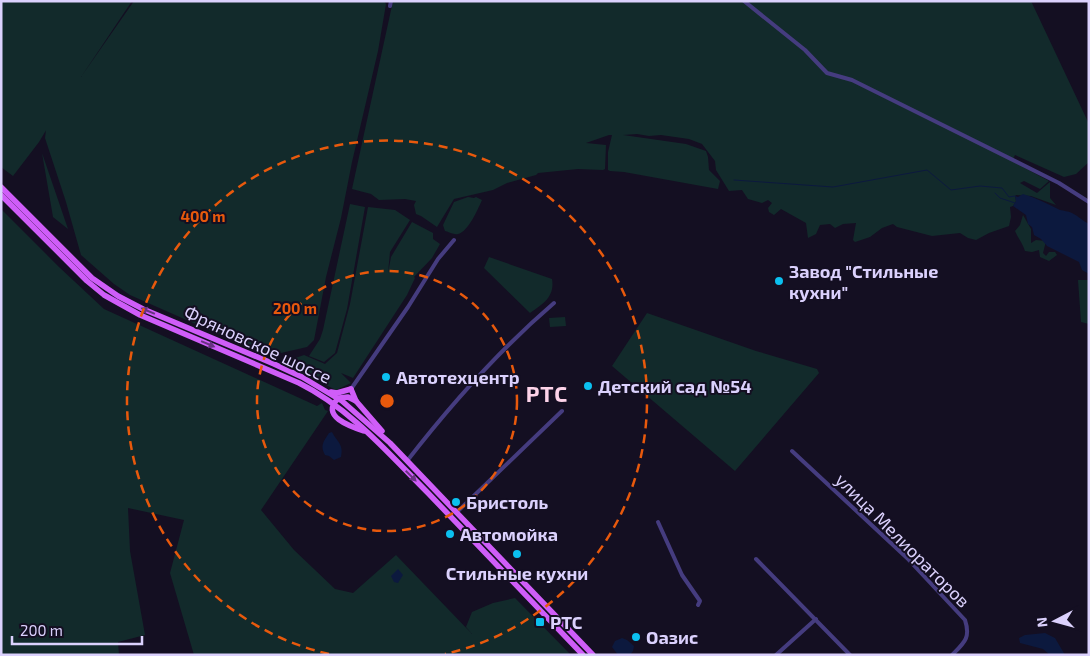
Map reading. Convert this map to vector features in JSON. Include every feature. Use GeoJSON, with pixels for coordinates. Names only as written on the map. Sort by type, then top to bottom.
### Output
{"type":"FeatureCollection","features":[{"type":"Feature","properties":{"kind":"main road","name":"Фряновское шоссе"},"geometry":{"type":"LineString","coordinates":[[1,187],[92,278],[118,296],[143,309],[280,367],[326,391],[583,655]]}},
{"type":"Feature","properties":{"kind":"main road","name":"Фряновское шоссе"},"geometry":{"type":"LineString","coordinates":[[1,195],[87,281],[109,298],[140,315],[299,383],[353,409],[390,443],[593,655]]}},
{"type":"Feature","properties":{"kind":"main road"},"geometry":{"type":"LineString","coordinates":[[326,391],[337,393],[351,389]]}},
{"type":"Feature","properties":{"kind":"main road"},"geometry":{"type":"LineString","coordinates":[[351,389],[336,401],[333,410],[337,419],[344,424],[367,432]]}},
{"type":"Feature","properties":{"kind":"main road"},"geometry":{"type":"LineString","coordinates":[[351,389],[356,401],[390,443]]}},
{"type":"Feature","properties":{"kind":"main road"},"geometry":{"type":"LineString","coordinates":[[336,401],[348,397],[356,401]]}},
{"type":"Feature","properties":{"kind":"street"},"geometry":{"type":"LineString","coordinates":[[744,1],[805,50],[827,73],[852,80],[1059,183],[1089,202]]}},
{"type":"Feature","properties":{"kind":"street"},"geometry":{"type":"LineString","coordinates":[[351,389],[408,307],[438,259],[454,240]]}},
{"type":"Feature","properties":{"kind":"street"},"geometry":{"type":"LineString","coordinates":[[407,461],[471,382],[524,329],[554,303]]}},
{"type":"Feature","properties":{"kind":"street"},"geometry":{"type":"LineString","coordinates":[[457,512],[562,411]]}},
{"type":"Feature","properties":{"kind":"street","name":"улица Мелиораторов"},"geometry":{"type":"LineString","coordinates":[[792,451],[907,558],[965,620],[968,629],[967,636],[965,641],[952,655]]}},
{"type":"Feature","properties":{"kind":"street"},"geometry":{"type":"LineString","coordinates":[[658,522],[682,575],[700,601],[698,606]]}},
{"type":"Feature","properties":{"kind":"street"},"geometry":{"type":"LineString","coordinates":[[756,559],[850,655]]}},
{"type":"Feature","properties":{"kind":"street"},"geometry":{"type":"LineString","coordinates":[[776,655],[816,619]]}},
{"type":"Feature","properties":{"kind":"green space"},"geometry":{"type":"Polygon","coordinates":[[[1,1],[132,1],[81,77],[134,1],[384,1],[386,4],[378,51],[326,277],[314,340],[307,347],[268,356],[130,295],[114,284],[81,255],[45,138],[46,130],[13,176],[1,167],[1,1]]]}},
{"type":"Feature","properties":{"kind":"green space"},"geometry":{"type":"Polygon","coordinates":[[[393,1],[1031,1],[1089,124],[1089,162],[1076,174],[1064,177],[1015,155],[1012,161],[1049,181],[1040,189],[1024,181],[1020,183],[1037,193],[1050,182],[1050,198],[1056,205],[1031,196],[1016,195],[1016,201],[1010,207],[1011,217],[1009,226],[976,240],[960,233],[932,236],[897,227],[893,224],[882,228],[870,237],[855,242],[853,240],[856,223],[843,224],[835,228],[830,224],[820,225],[816,234],[808,238],[806,223],[781,209],[774,215],[769,212],[768,208],[772,203],[768,200],[762,203],[748,199],[742,190],[729,191],[716,170],[715,161],[702,144],[689,139],[661,135],[623,135],[686,144],[706,151],[709,170],[720,181],[718,189],[610,171],[608,170],[608,152],[612,135],[609,135],[586,143],[606,145],[605,169],[578,169],[538,173],[507,183],[493,190],[454,199],[437,227],[416,214],[414,205],[416,201],[405,199],[379,200],[371,194],[352,189],[393,1]]]}},
{"type":"Feature","properties":{"kind":"green space"},"geometry":{"type":"Polygon","coordinates":[[[42,153],[68,229],[53,217],[42,153]]]}},
{"type":"Feature","properties":{"kind":"green space"},"geometry":{"type":"Polygon","coordinates":[[[468,197],[476,197],[482,200],[469,225],[458,234],[445,231],[443,225],[454,202],[468,197]]]}},
{"type":"Feature","properties":{"kind":"green space"},"geometry":{"type":"Polygon","coordinates":[[[350,204],[365,207],[347,309],[335,353],[324,362],[309,356],[320,339],[323,330],[350,204]]]}},
{"type":"Feature","properties":{"kind":"green space"},"geometry":{"type":"Polygon","coordinates":[[[368,207],[395,210],[410,220],[390,252],[388,273],[391,257],[412,222],[433,233],[433,239],[440,244],[432,258],[414,277],[407,295],[353,378],[341,373],[351,383],[336,390],[281,363],[304,355],[325,364],[337,353],[350,304],[368,207]]]}},
{"type":"Feature","properties":{"kind":"green space"},"geometry":{"type":"Polygon","coordinates":[[[1,209],[104,309],[317,406],[322,403],[325,410],[328,411],[261,510],[294,550],[335,589],[353,593],[396,555],[472,634],[466,627],[472,612],[493,603],[515,598],[571,655],[194,655],[170,573],[184,520],[128,508],[130,551],[145,635],[118,642],[119,655],[1,655],[1,209]]]}},
{"type":"Feature","properties":{"kind":"green space"},"geometry":{"type":"Polygon","coordinates":[[[1023,215],[1031,229],[1031,243],[1036,240],[1046,241],[1043,253],[1046,256],[1049,252],[1055,252],[1057,255],[1049,261],[1040,257],[1039,250],[1025,251],[1015,231],[1020,225],[1023,215]]]}},
{"type":"Feature","properties":{"kind":"green space"},"geometry":{"type":"Polygon","coordinates":[[[489,257],[552,279],[550,295],[530,313],[484,268],[489,257]]]}},
{"type":"Feature","properties":{"kind":"green space"},"geometry":{"type":"Polygon","coordinates":[[[1078,280],[1089,280],[1089,324],[1081,322],[1078,280]]]}},
{"type":"Feature","properties":{"kind":"green space"},"geometry":{"type":"Polygon","coordinates":[[[647,313],[756,351],[817,369],[819,373],[735,471],[612,366],[647,313]]]}},
{"type":"Feature","properties":{"kind":"green space"},"geometry":{"type":"Polygon","coordinates":[[[565,317],[566,326],[550,327],[549,318],[565,317]]]}},
{"type":"Feature","properties":{"kind":"water"},"geometry":{"type":"Polygon","coordinates":[[[1023,194],[1060,210],[1068,211],[1089,224],[1089,274],[1082,270],[1079,262],[1047,246],[1034,235],[1026,215],[1013,206],[1016,201],[1015,196],[1018,197],[1023,194]]]}},
{"type":"Feature","properties":{"kind":"water"},"geometry":{"type":"Polygon","coordinates":[[[332,432],[342,449],[341,457],[334,460],[325,455],[322,446],[329,433],[332,432]]]}},
{"type":"Feature","properties":{"kind":"water"},"geometry":{"type":"Polygon","coordinates":[[[398,569],[403,575],[398,583],[394,582],[391,576],[398,569]]]}},
{"type":"Feature","properties":{"kind":"water"},"geometry":{"type":"Polygon","coordinates":[[[1045,633],[1055,638],[1065,655],[1050,655],[1043,649],[1020,643],[1019,638],[1025,635],[1045,633]]]}},
{"type":"Feature","properties":{"kind":"water"},"geometry":{"type":"Polygon","coordinates":[[[622,638],[634,646],[630,655],[618,655],[612,647],[615,641],[622,638]]]}},
{"type":"Feature","properties":{"kind":"waterway"},"geometry":{"type":"LineString","coordinates":[[734,180],[833,187],[927,170],[951,190],[980,186],[1002,188],[1009,197],[1015,196]]}},
{"type":"Feature","properties":{"kind":"waterway"},"geometry":{"type":"LineString","coordinates":[[995,193],[1000,198],[1015,203]]}},
{"type":"Feature","properties":{"kind":"place","name":"Завод \"Стильные кухни\""},"geometry":{"type":"Point","coordinates":[779,281]}},
{"type":"Feature","properties":{"kind":"place","name":"Автотехцентр"},"geometry":{"type":"Point","coordinates":[386,377]}},
{"type":"Feature","properties":{"kind":"place","name":"Детский сад №54"},"geometry":{"type":"Point","coordinates":[588,386]}},
{"type":"Feature","properties":{"kind":"place","name":"Бристоль"},"geometry":{"type":"Point","coordinates":[456,502]}},
{"type":"Feature","properties":{"kind":"place","name":"Автомойка"},"geometry":{"type":"Point","coordinates":[450,534]}},
{"type":"Feature","properties":{"kind":"place","name":"Стильные кухни"},"geometry":{"type":"Point","coordinates":[517,554]}},
{"type":"Feature","properties":{"kind":"place","name":"РТС"},"geometry":{"type":"Point","coordinates":[540,622]}},
{"type":"Feature","properties":{"kind":"place","name":"Оазис"},"geometry":{"type":"Point","coordinates":[636,637]}},
{"type":"Feature","properties":{"kind":"district","name":"РТС"},"geometry":{"type":"Point","coordinates":[547,393]}}]}
